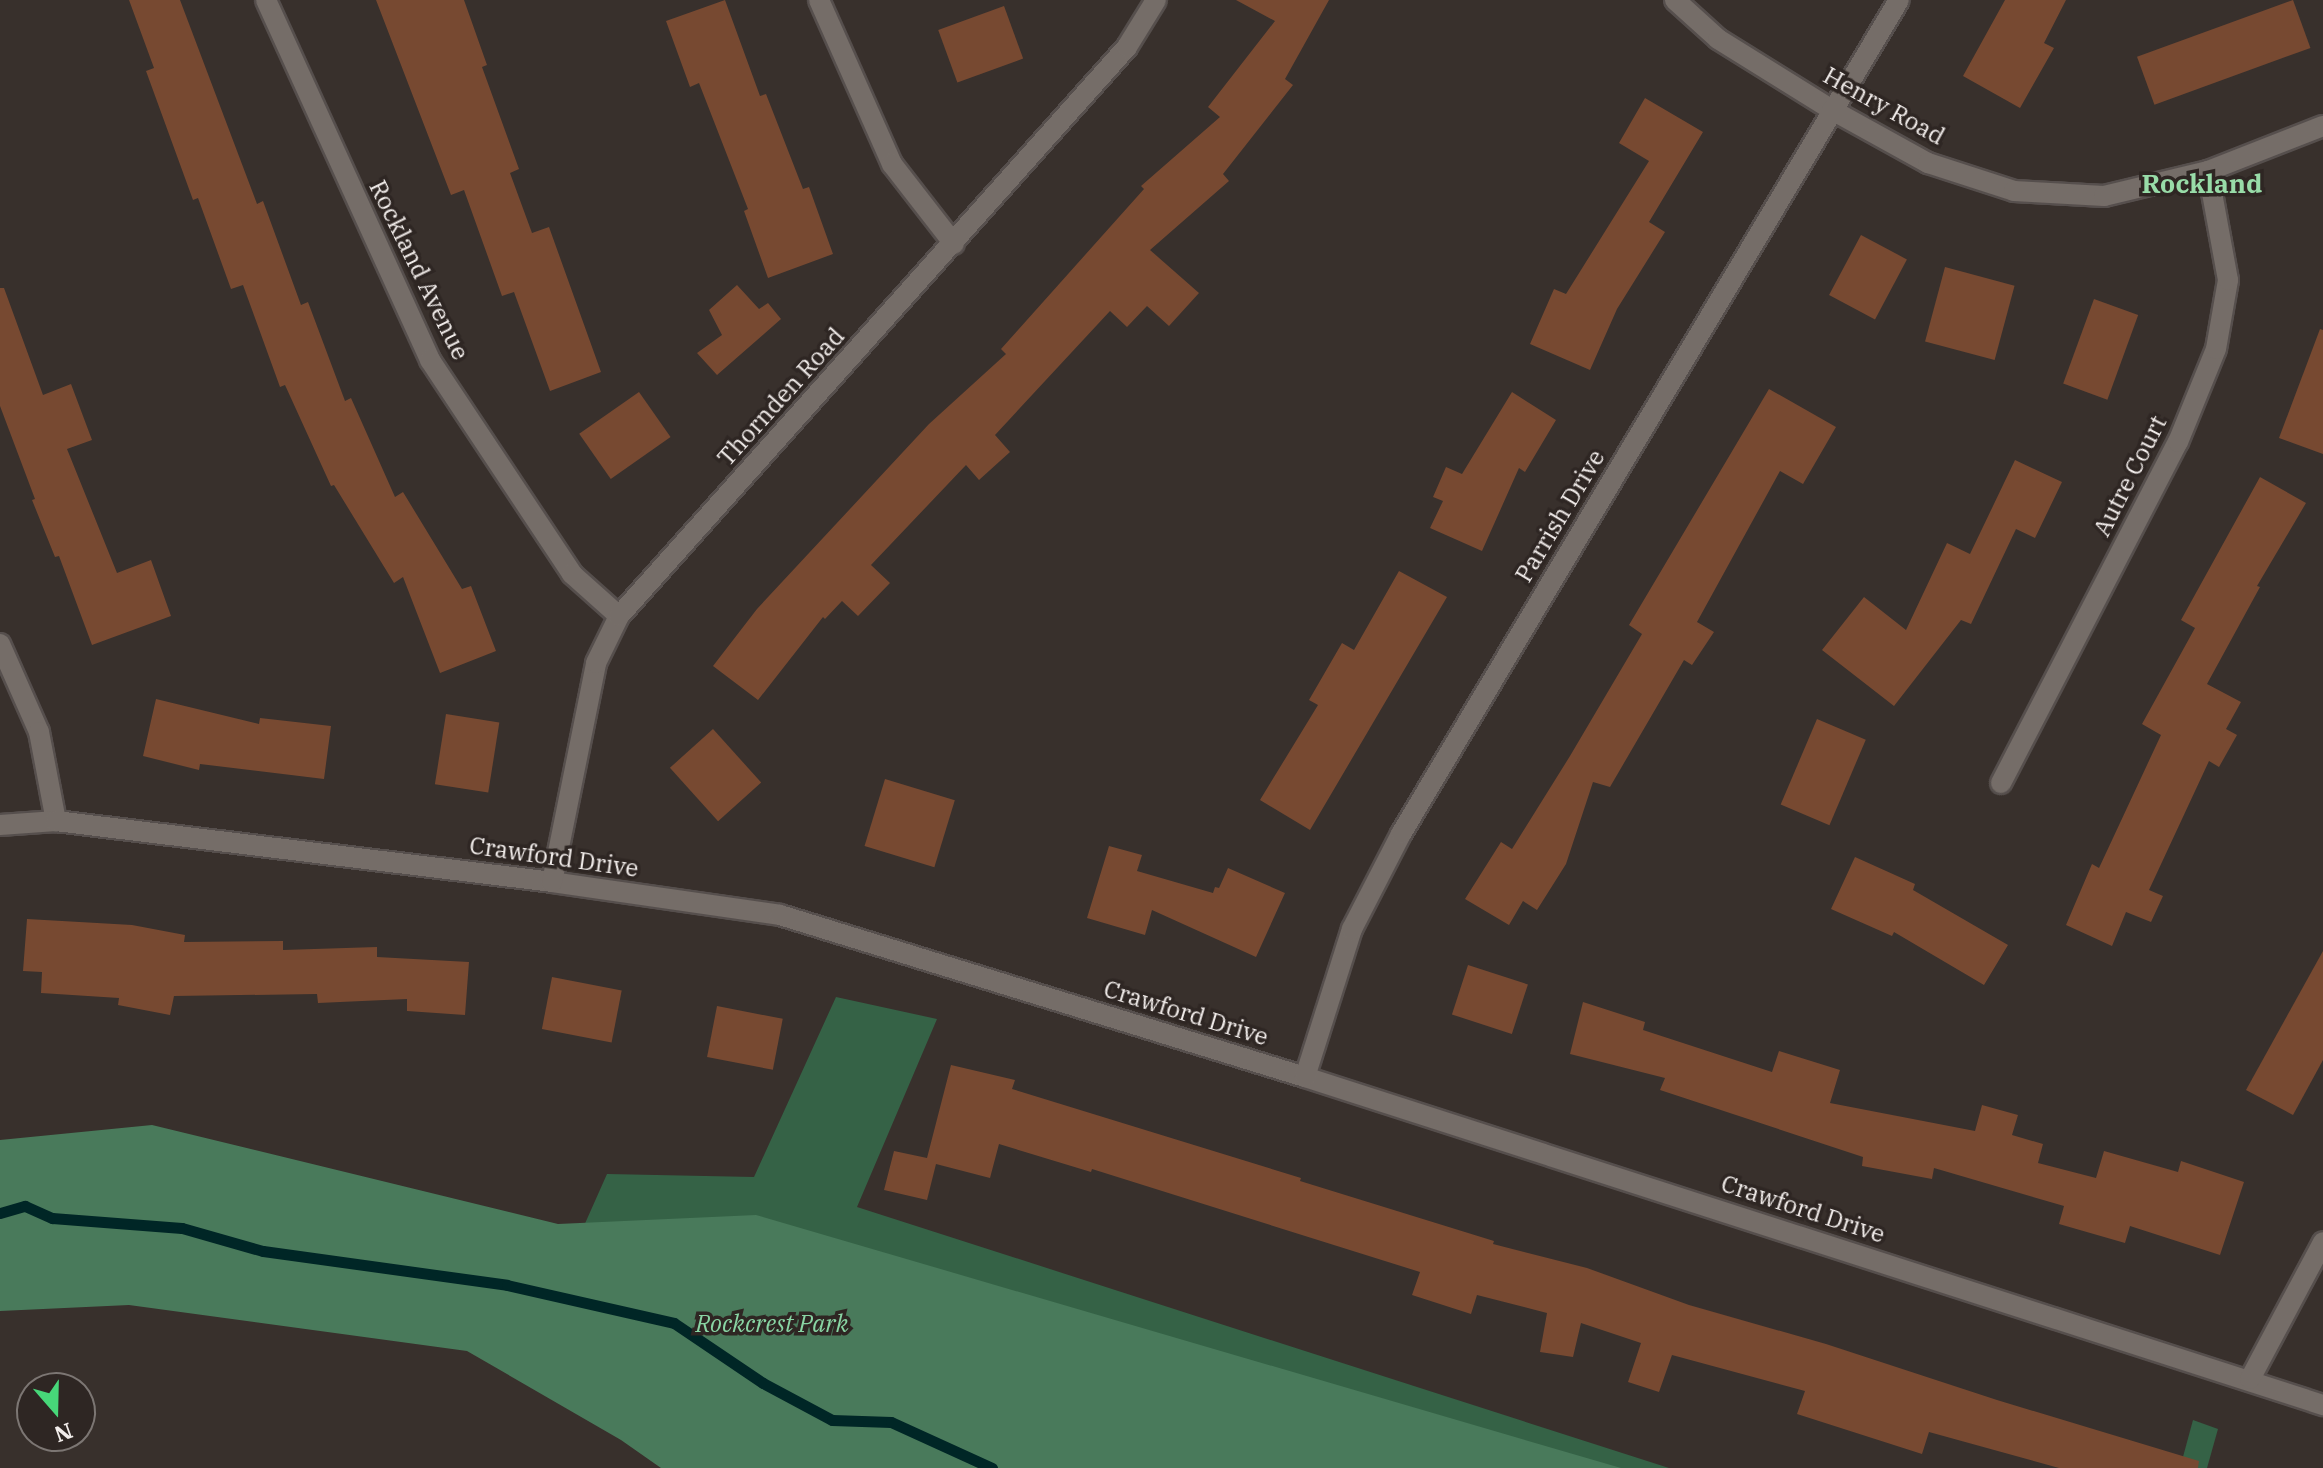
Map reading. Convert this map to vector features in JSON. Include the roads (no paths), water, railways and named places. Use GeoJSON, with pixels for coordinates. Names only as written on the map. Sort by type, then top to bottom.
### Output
{"type":"FeatureCollection","features":[{"type":"Feature","properties":{"kind":"street","name":"Rockland Avenue"},"geometry":{"type":"LineString","coordinates":[[266,0],[430,360],[572,574],[619,616]]}},
{"type":"Feature","properties":{"kind":"street"},"geometry":{"type":"LineString","coordinates":[[819,0],[892,164],[954,244]]}},
{"type":"Feature","properties":{"kind":"street","name":"Thornden Road"},"geometry":{"type":"LineString","coordinates":[[552,882],[596,663],[619,616],[1127,47],[1156,0]]}},
{"type":"Feature","properties":{"kind":"street","name":"Henry Road"},"geometry":{"type":"LineString","coordinates":[[1675,0],[1718,39],[1832,110],[1928,163],[2014,191],[2104,196],[2208,171],[2323,126]]}},
{"type":"Feature","properties":{"kind":"street","name":"Parrish Drive"},"geometry":{"type":"LineString","coordinates":[[1305,1077],[1352,929],[1401,834],[1899,0]]}},
{"type":"Feature","properties":{"kind":"street","name":"Autre Court"},"geometry":{"type":"LineString","coordinates":[[2001,783],[2178,442],[2216,349],[2228,280],[2208,171]]}},
{"type":"Feature","properties":{"kind":"street"},"geometry":{"type":"LineString","coordinates":[[0,644],[39,732],[56,821]]}},
{"type":"Feature","properties":{"kind":"street","name":"Crawford Drive"},"geometry":{"type":"LineString","coordinates":[[0,825],[56,821],[552,882],[780,915],[1305,1077],[2323,1405]]}},
{"type":"Feature","properties":{"kind":"street"},"geometry":{"type":"LineString","coordinates":[[2250,1379],[2323,1242]]}},
{"type":"Feature","properties":{"kind":"waterway"},"geometry":{"type":"LineString","coordinates":[[0,1213],[25,1206],[52,1218],[182,1228],[263,1251],[507,1285],[674,1323],[763,1383],[832,1420],[891,1422],[992,1468]]}},
{"type":"Feature","properties":{"kind":"district","name":"Rockland"},"geometry":{"type":"Point","coordinates":[2202,184]}},
{"type":"Feature","properties":{"kind":"park label","name":"Rockcrest Park"},"geometry":{"type":"Point","coordinates":[772,1324]}}]}
